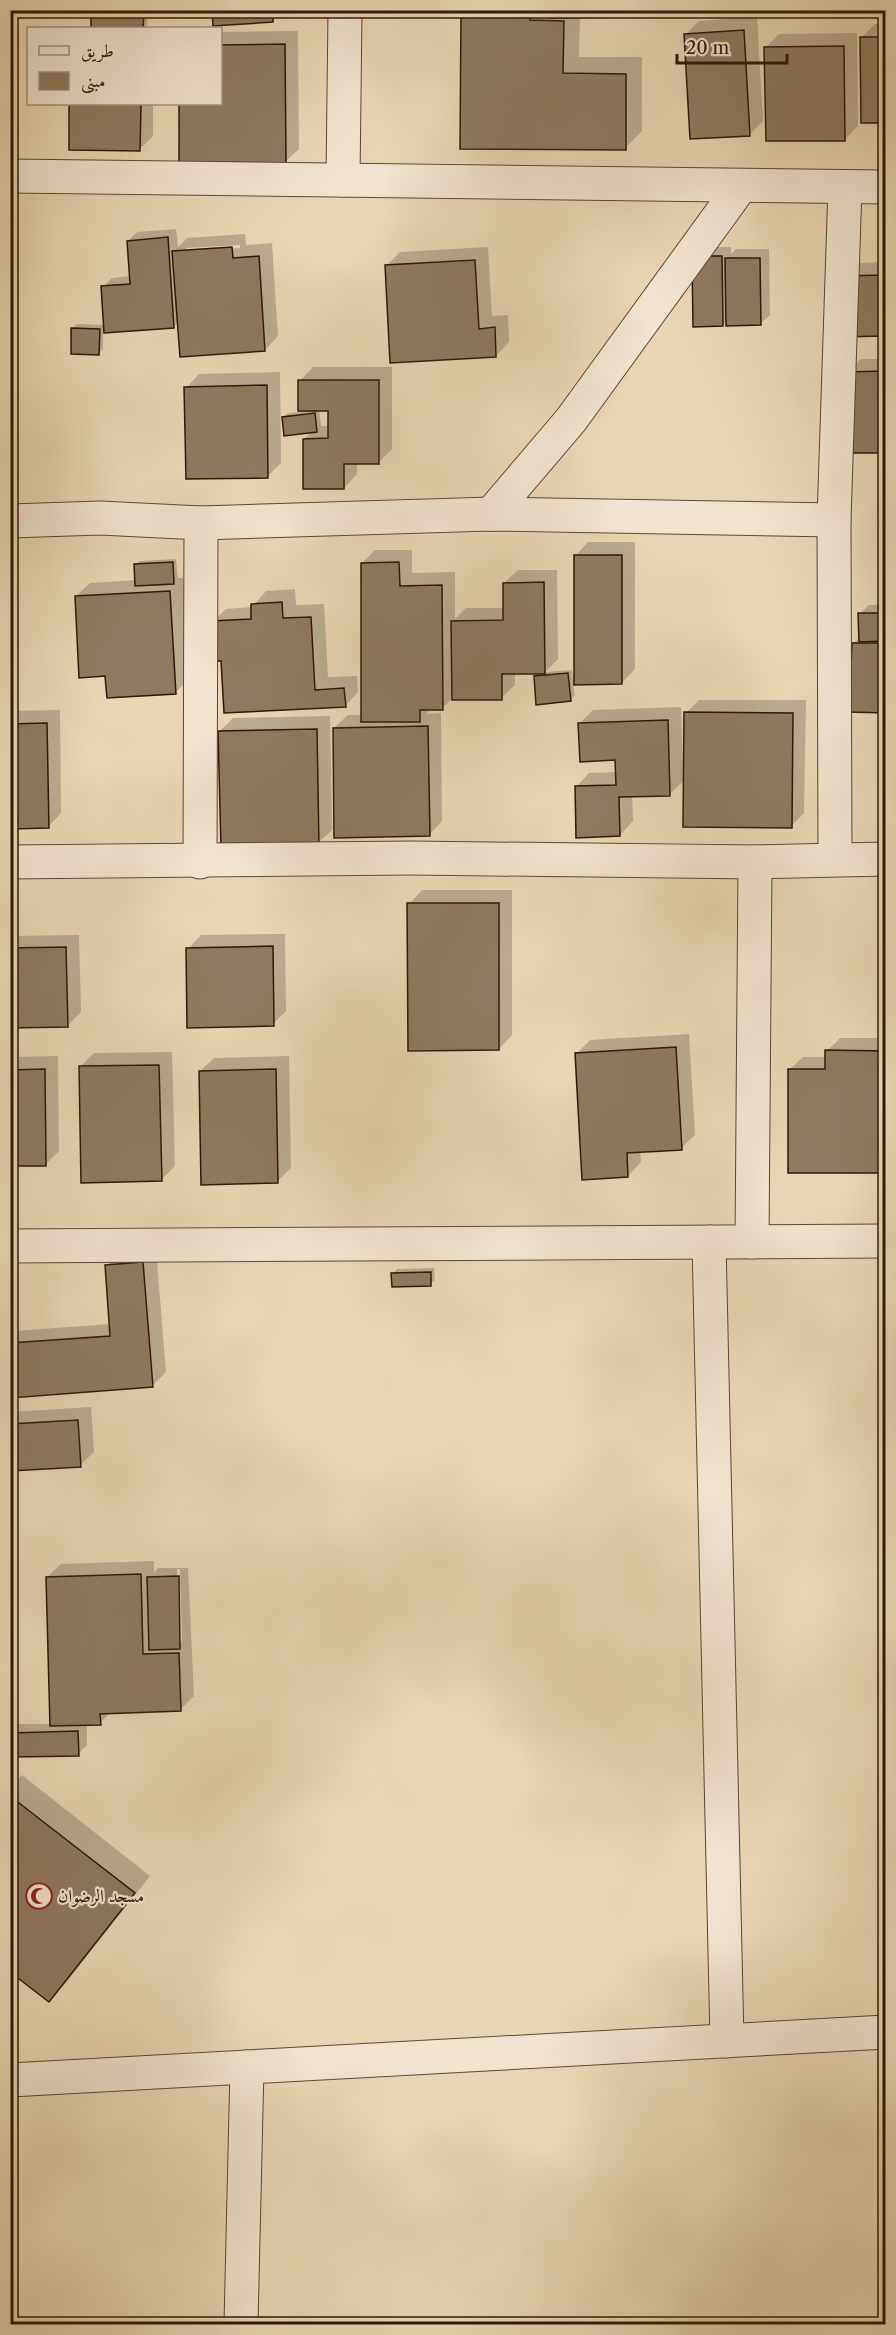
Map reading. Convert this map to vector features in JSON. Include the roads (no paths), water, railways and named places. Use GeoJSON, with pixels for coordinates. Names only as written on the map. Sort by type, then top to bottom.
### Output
{"type":"FeatureCollection","features":[{"type":"Feature","properties":{"kind":"street"},"geometry":{"type":"LineString","coordinates":[[343,180],[345,10]]}},
{"type":"Feature","properties":{"kind":"street"},"geometry":{"type":"LineString","coordinates":[[10,176],[885,188]]}},
{"type":"Feature","properties":{"kind":"street"},"geometry":{"type":"LineString","coordinates":[[491,514],[571,420],[741,186]]}},
{"type":"Feature","properties":{"kind":"street"},"geometry":{"type":"LineString","coordinates":[[835,859],[834,520],[845,187]]}},
{"type":"Feature","properties":{"kind":"street"},"geometry":{"type":"LineString","coordinates":[[10,521],[100,518],[201,523],[491,514],[834,520]]}},
{"type":"Feature","properties":{"kind":"street"},"geometry":{"type":"LineString","coordinates":[[200,862],[201,523]]}},
{"type":"Feature","properties":{"kind":"street"},"geometry":{"type":"LineString","coordinates":[[10,862],[200,862],[412,858],[754,862],[885,859]]}},
{"type":"Feature","properties":{"kind":"street"},"geometry":{"type":"LineString","coordinates":[[752,1242],[754,862]]}},
{"type":"Feature","properties":{"kind":"street"},"geometry":{"type":"LineString","coordinates":[[10,1246],[885,1241]]}},
{"type":"Feature","properties":{"kind":"street"},"geometry":{"type":"LineString","coordinates":[[710,1242],[727,2041]]}},
{"type":"Feature","properties":{"kind":"street"},"geometry":{"type":"LineString","coordinates":[[10,2079],[885,2032]]}},
{"type":"Feature","properties":{"kind":"street"},"geometry":{"type":"LineString","coordinates":[[241,2325],[247,2067]]}},
{"type":"Feature","properties":{"kind":"place","name":"مسجد الرضوان"},"geometry":{"type":"Point","coordinates":[39,1896]}}]}
